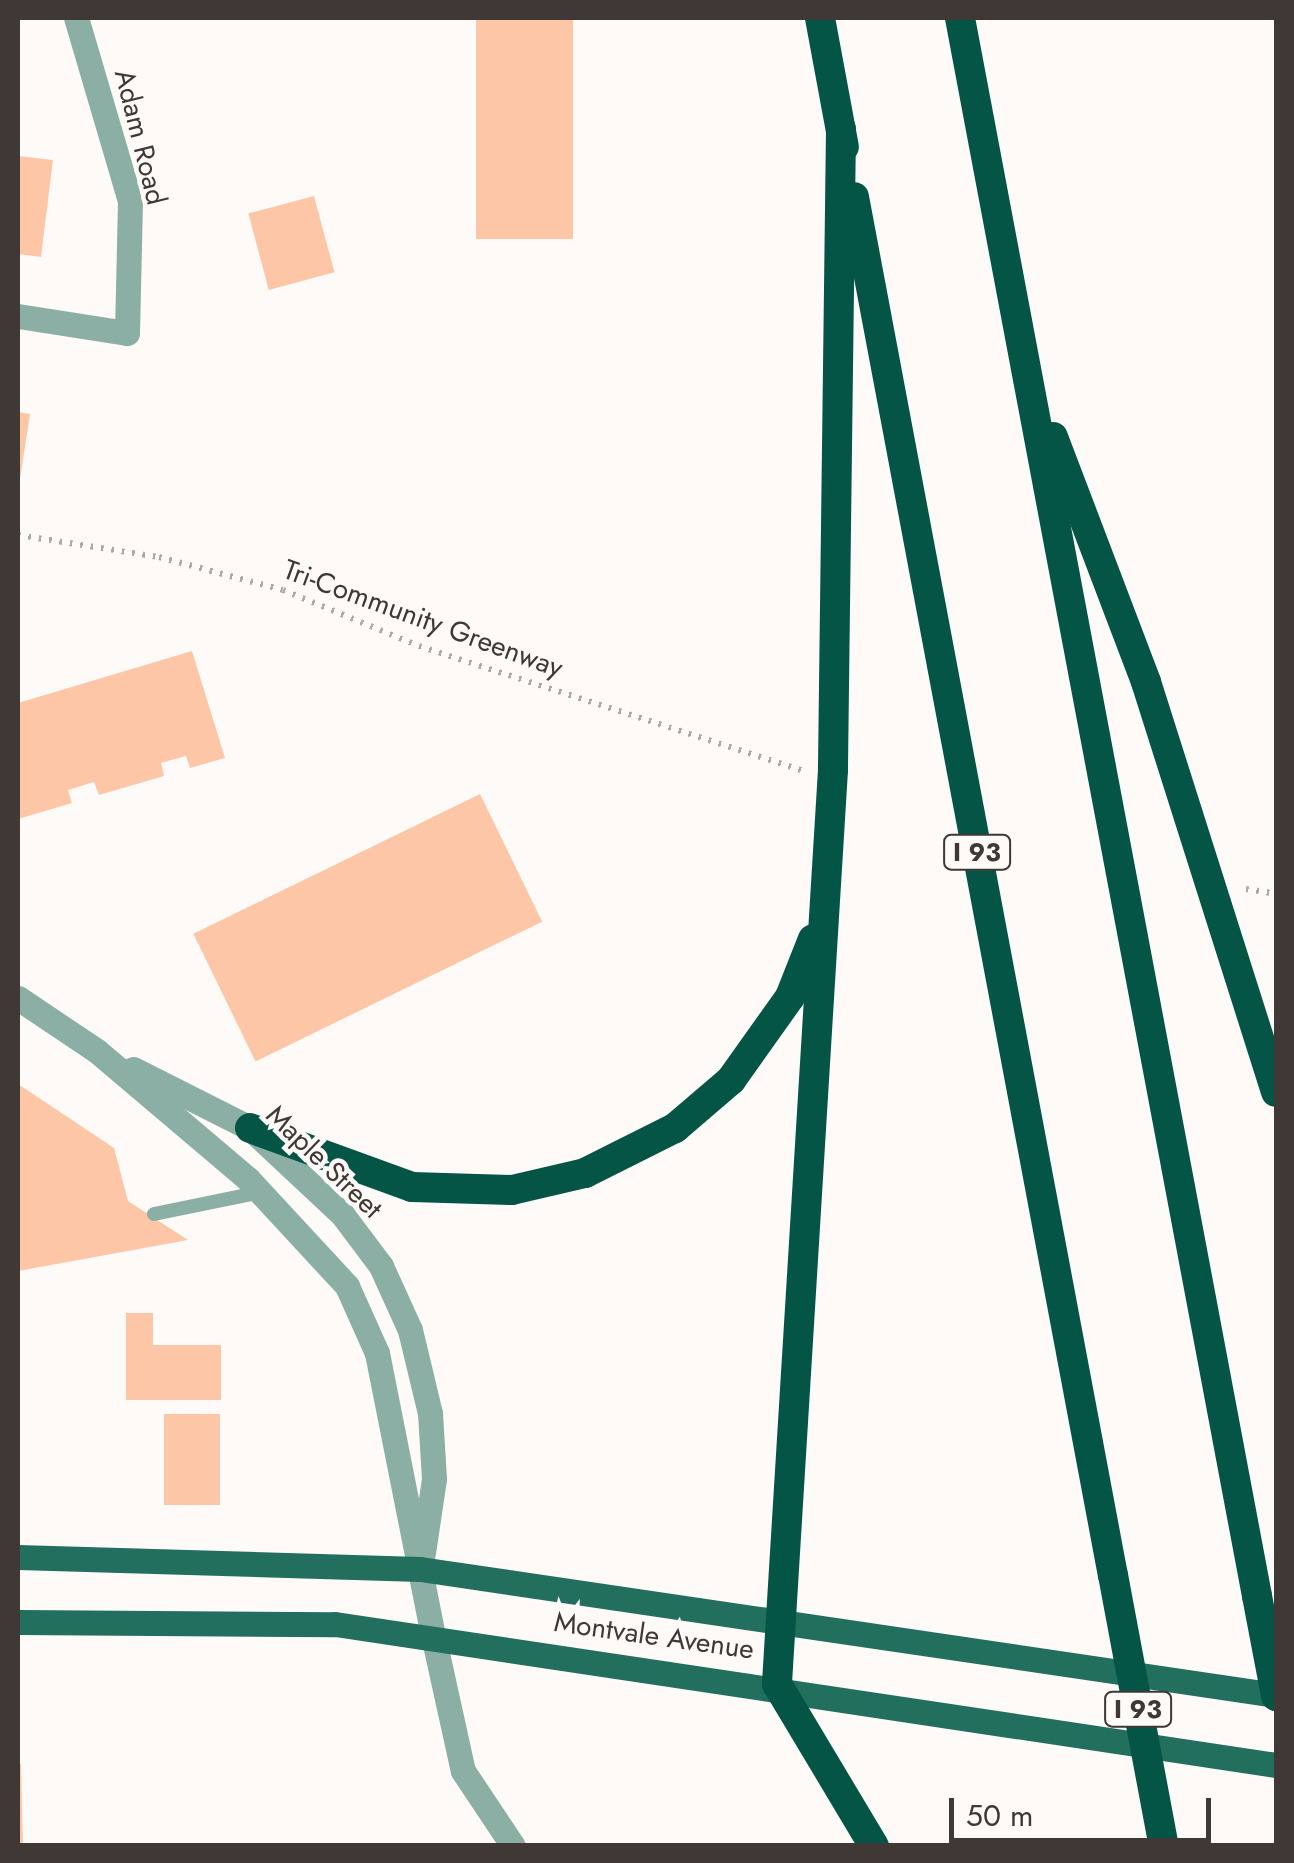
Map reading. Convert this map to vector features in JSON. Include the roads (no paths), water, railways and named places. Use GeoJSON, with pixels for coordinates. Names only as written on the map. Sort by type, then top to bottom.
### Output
{"type":"FeatureCollection","features":[{"type":"Feature","properties":{"kind":"highway","name":"I 93"},"geometry":{"type":"LineString","coordinates":[[820,18],[1163,1844]]}},
{"type":"Feature","properties":{"kind":"highway"},"geometry":{"type":"LineString","coordinates":[[960,18],[1276,1696]]}},
{"type":"Feature","properties":{"kind":"highway"},"geometry":{"type":"LineString","coordinates":[[841,128],[828,852],[778,1684],[874,1846]]}},
{"type":"Feature","properties":{"kind":"highway"},"geometry":{"type":"LineString","coordinates":[[1025,364],[1146,682],[1276,1092]]}},
{"type":"Feature","properties":{"kind":"highway"},"geometry":{"type":"LineString","coordinates":[[250,1128],[367,1178],[444,1191],[550,1184],[627,1156],[704,1106],[768,1032],[810,949],[828,852]]}},
{"type":"Feature","properties":{"kind":"main road","name":"Montvale Avenue"},"geometry":{"type":"LineString","coordinates":[[18,1557],[420,1570],[1276,1696]]}},
{"type":"Feature","properties":{"kind":"main road","name":"Montvale Avenue"},"geometry":{"type":"LineString","coordinates":[[18,1622],[335,1624],[433,1635],[778,1684],[1276,1765]]}},
{"type":"Feature","properties":{"kind":"street","name":"Adam Road"},"geometry":{"type":"LineString","coordinates":[[18,316],[127,333],[130,201],[76,18]]}},
{"type":"Feature","properties":{"kind":"street","name":"Maple Street"},"geometry":{"type":"LineString","coordinates":[[18,998],[97,1051],[262,1192],[322,1252],[364,1318],[464,1771],[513,1846]]}},
{"type":"Feature","properties":{"kind":"street","name":"Maple Street"},"geometry":{"type":"LineString","coordinates":[[97,1051],[250,1128],[363,1239],[406,1318],[434,1461],[420,1570]]}},
{"type":"Feature","properties":{"kind":"lane"},"geometry":{"type":"LineString","coordinates":[[154,1214],[262,1192]]}}]}
